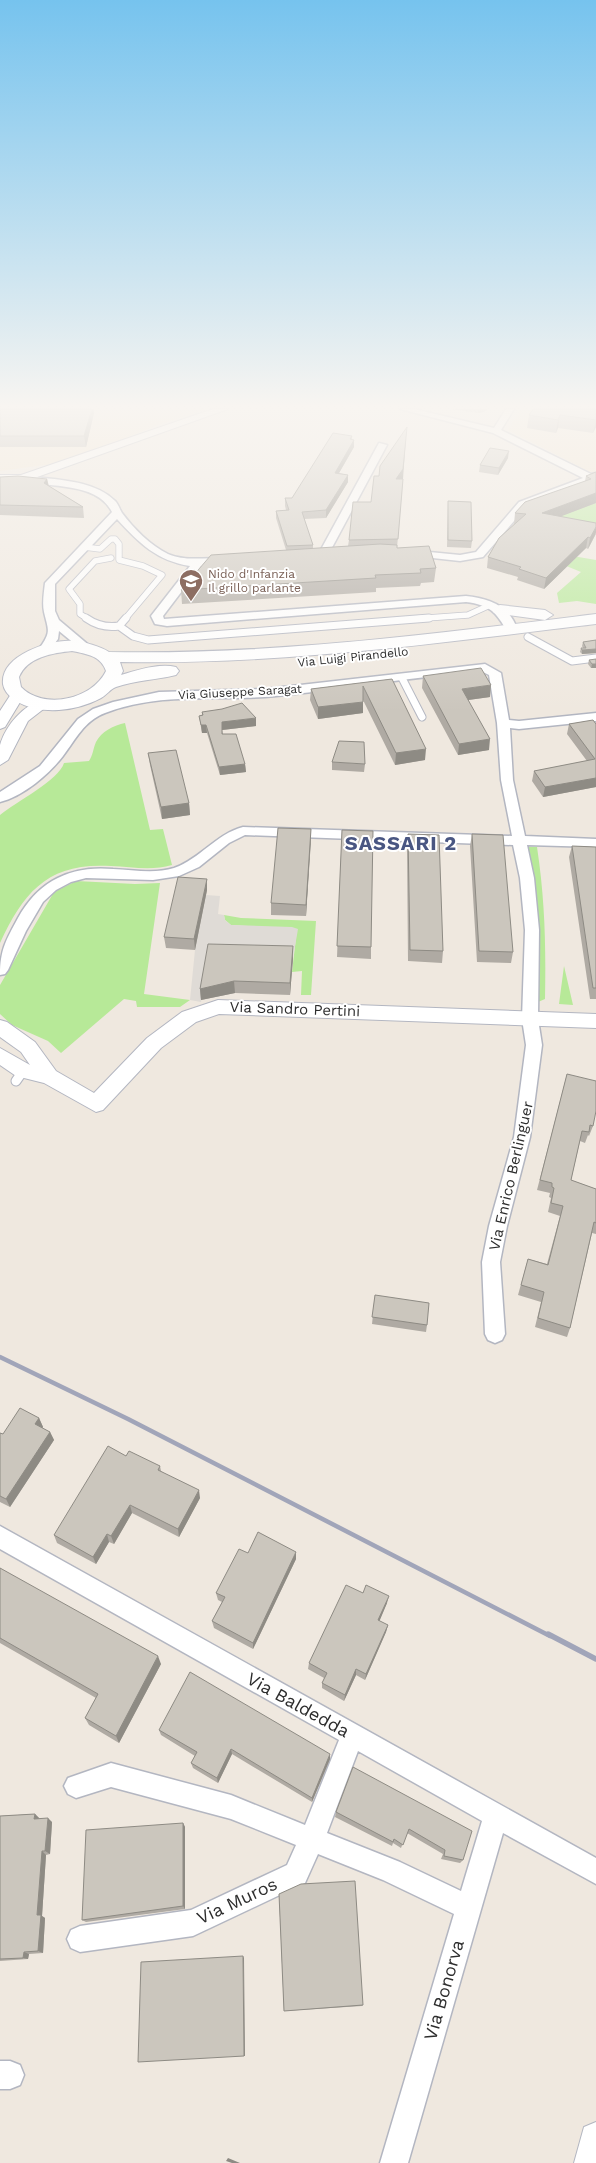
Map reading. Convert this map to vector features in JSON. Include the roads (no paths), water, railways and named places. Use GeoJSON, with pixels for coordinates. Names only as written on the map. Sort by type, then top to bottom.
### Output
{"type":"FeatureCollection","features":[{"type":"Feature","properties":{"kind":"main road"},"geometry":{"type":"LineString","coordinates":[[495,607],[530,614],[572,612],[596,615]]}},
{"type":"Feature","properties":{"kind":"main road","name":"Via Luigi Pirandello"},"geometry":{"type":"LineString","coordinates":[[108,657],[168,660],[269,656],[596,619]]}},
{"type":"Feature","properties":{"kind":"main road","name":"Via Luigi Pirandello"},"geometry":{"type":"LineString","coordinates":[[110,683],[143,674],[169,671],[256,668],[596,629]]}},
{"type":"Feature","properties":{"kind":"main road"},"geometry":{"type":"LineString","coordinates":[[0,662],[25,658],[45,649],[58,646],[85,647],[108,657],[114,672],[110,683],[90,698],[59,705],[44,704],[9,684],[12,671],[25,658]]}},
{"type":"Feature","properties":{"kind":"street"},"geometry":{"type":"LineString","coordinates":[[115,510],[154,552],[171,560],[196,564],[236,562]]}},
{"type":"Feature","properties":{"kind":"street"},"geometry":{"type":"LineString","coordinates":[[323,556],[347,510]]}},
{"type":"Feature","properties":{"kind":"street"},"geometry":{"type":"LineString","coordinates":[[397,553],[472,558],[479,555],[518,510]]}},
{"type":"Feature","properties":{"kind":"street"},"geometry":{"type":"LineString","coordinates":[[85,647],[54,622],[49,611],[50,583],[117,513]]}},
{"type":"Feature","properties":{"kind":"street"},"geometry":{"type":"LineString","coordinates":[[196,564],[157,616],[160,622],[167,624],[476,599],[495,607],[510,623],[512,629]]}},
{"type":"Feature","properties":{"kind":"street"},"geometry":{"type":"LineString","coordinates":[[45,649],[52,639],[54,622]]}},
{"type":"Feature","properties":{"kind":"street","name":"Via Giuseppe Saragat"},"geometry":{"type":"LineString","coordinates":[[0,798],[37,777],[57,755],[73,730],[84,720],[96,713],[128,701],[168,695],[263,693],[485,668],[495,673],[503,723]]}},
{"type":"Feature","properties":{"kind":"street"},"geometry":{"type":"LineString","coordinates":[[0,724],[9,684]]}},
{"type":"Feature","properties":{"kind":"street"},"geometry":{"type":"LineString","coordinates":[[0,760],[22,718],[44,704]]}},
{"type":"Feature","properties":{"kind":"street"},"geometry":{"type":"LineString","coordinates":[[530,1018],[532,930],[527,878],[508,780],[503,723],[519,725],[596,718]]}},
{"type":"Feature","properties":{"kind":"street"},"geometry":{"type":"LineString","coordinates":[[0,970],[32,908],[52,884],[62,878],[87,872],[152,875],[179,871],[195,862],[223,840],[243,831],[596,843]]}},
{"type":"Feature","properties":{"kind":"street","name":"Via Sandro Pertini"},"geometry":{"type":"LineString","coordinates":[[49,1076],[96,1104],[154,1044],[189,1017],[218,1007],[596,1021]]}},
{"type":"Feature","properties":{"kind":"street","name":"Via Enrico Berlinguer"},"geometry":{"type":"LineString","coordinates":[[495,1334],[491,1287],[492,1262],[498,1226],[522,1137],[529,1096],[534,1046],[530,1018]]}},
{"type":"Feature","properties":{"kind":"street"},"geometry":{"type":"LineString","coordinates":[[0,1027],[28,1047],[49,1076]]}},
{"type":"Feature","properties":{"kind":"street"},"geometry":{"type":"LineString","coordinates":[[0,1054],[19,1076],[49,1076]]}},
{"type":"Feature","properties":{"kind":"street","name":"Via Baldedda"},"geometry":{"type":"LineString","coordinates":[[0,1537],[494,1817],[596,1872]]}},
{"type":"Feature","properties":{"kind":"street","name":"Via Muros"},"geometry":{"type":"LineString","coordinates":[[80,1938],[193,1923],[296,1874],[312,1839],[352,1736]]}},
{"type":"Feature","properties":{"kind":"street"},"geometry":{"type":"LineString","coordinates":[[76,1786],[111,1775],[231,1807],[391,1871],[468,1908]]}},
{"type":"Feature","properties":{"kind":"street","name":"Via Bonorva"},"geometry":{"type":"LineString","coordinates":[[394,2163],[494,1817]]}},
{"type":"Feature","properties":{"kind":"street"},"geometry":{"type":"LineString","coordinates":[[591,2163],[596,2139]]}},
{"type":"Feature","properties":{"kind":"lane"},"geometry":{"type":"LineString","coordinates":[[84,547],[100,549],[110,539],[115,539],[119,544],[119,560],[143,566],[162,575],[119,626],[109,628],[101,626],[80,614],[80,604],[75,600],[70,590],[95,562],[110,558]]}},
{"type":"Feature","properties":{"kind":"lane"},"geometry":{"type":"LineString","coordinates":[[119,626],[133,636],[148,640],[468,615],[495,607]]}},
{"type":"Feature","properties":{"kind":"lane"},"geometry":{"type":"LineString","coordinates":[[528,637],[572,661],[596,658]]}},
{"type":"Feature","properties":{"kind":"lane"},"geometry":{"type":"LineString","coordinates":[[402,678],[422,717]]}},
{"type":"Feature","properties":{"kind":"railway"},"geometry":{"type":"LineString","coordinates":[[0,1357],[128,1419],[550,1636]]}},
{"type":"Feature","properties":{"kind":"railway"},"geometry":{"type":"LineString","coordinates":[[548,1634],[596,1659]]}},
{"type":"Feature","properties":{"kind":"place","name":"Nido d'Infanzia Il grillo parlante"},"geometry":{"type":"Point","coordinates":[191,602]}},
{"type":"Feature","properties":{"kind":"district","name":"SASSARI 2"},"geometry":{"type":"Point","coordinates":[401,843]}}]}
